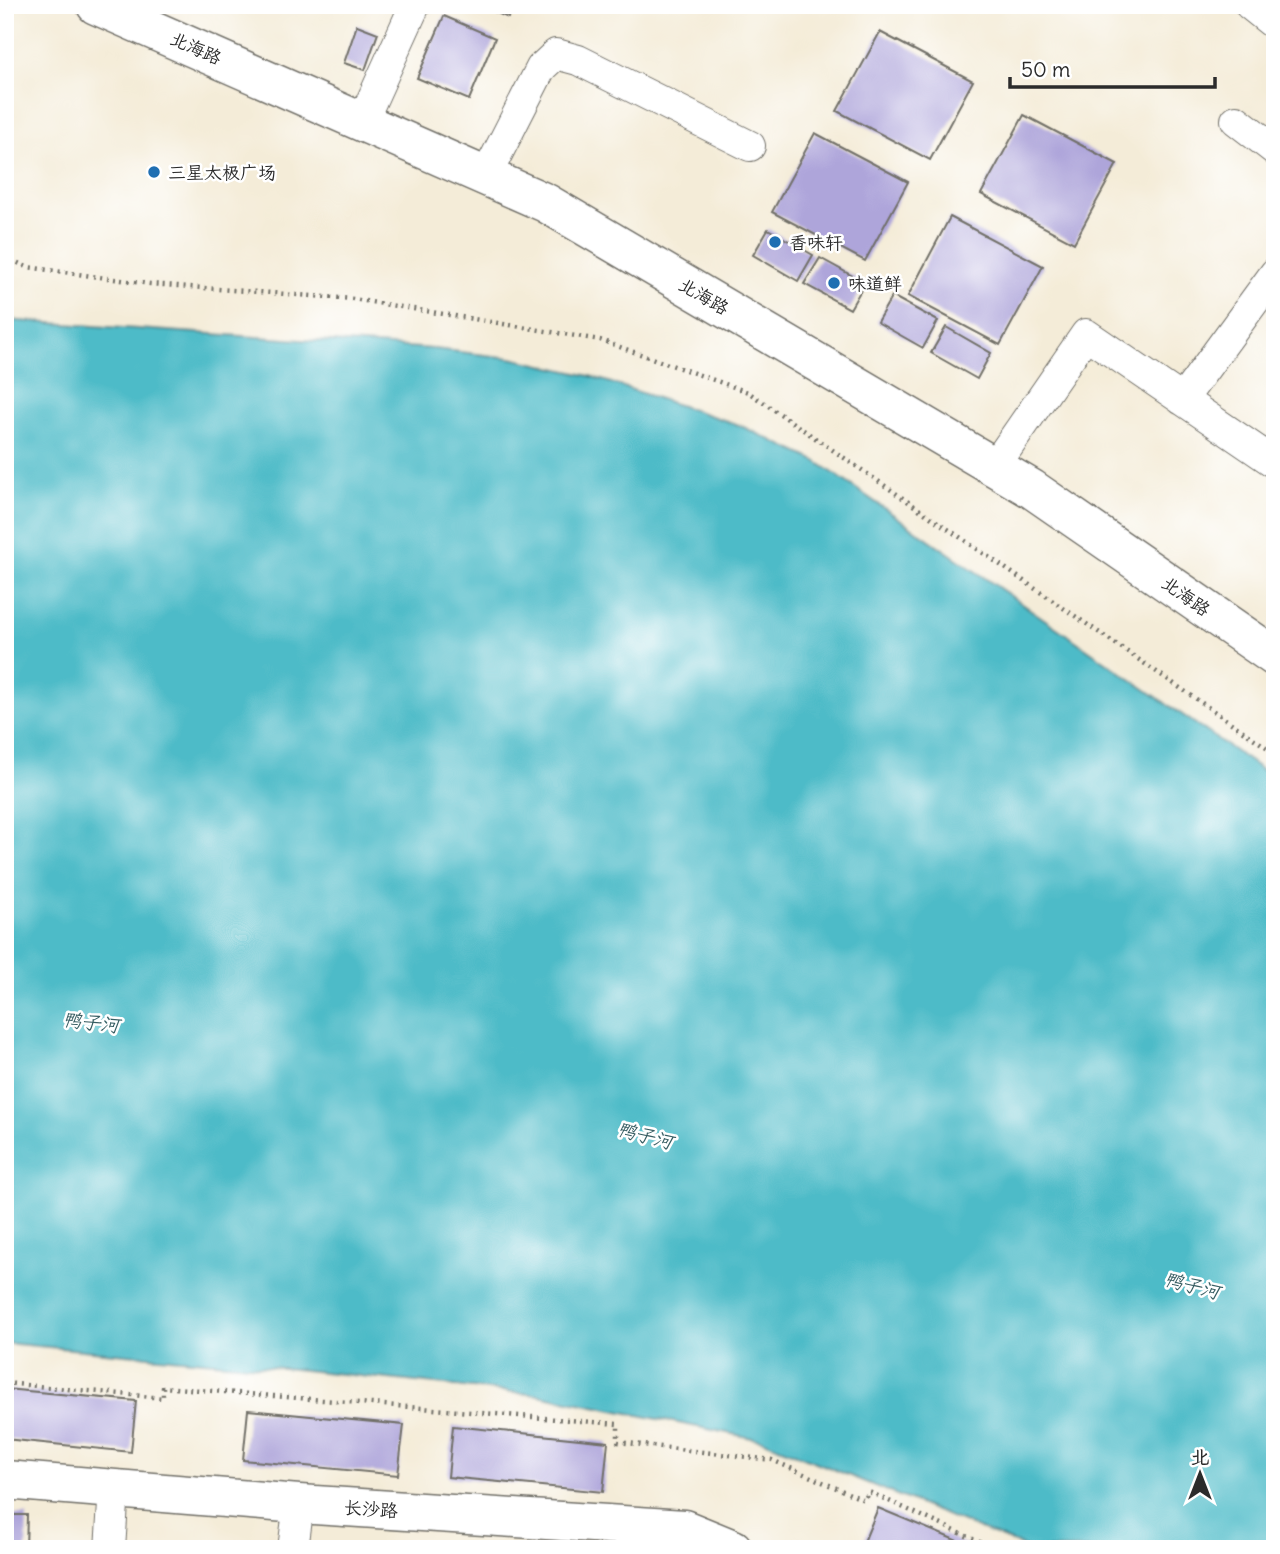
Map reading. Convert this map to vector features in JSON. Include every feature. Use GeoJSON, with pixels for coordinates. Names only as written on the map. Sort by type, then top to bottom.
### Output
{"type":"FeatureCollection","features":[{"type":"Feature","properties":{"kind":"main road","name":"北海路"},"geometry":{"type":"LineString","coordinates":[[96,5],[154,16],[362,122],[546,203],[1032,489],[1275,657]]}},
{"type":"Feature","properties":{"kind":"main road","name":"长沙路"},"geometry":{"type":"LineString","coordinates":[[5,1480],[683,1539],[733,1549]]}},
{"type":"Feature","properties":{"kind":"street"},"geometry":{"type":"LineString","coordinates":[[362,122],[415,5]]}},
{"type":"Feature","properties":{"kind":"street"},"geometry":{"type":"LineString","coordinates":[[1250,5],[1275,24]]}},
{"type":"Feature","properties":{"kind":"street"},"geometry":{"type":"LineString","coordinates":[[486,177],[541,68],[556,54],[578,60],[750,146]]}},
{"type":"Feature","properties":{"kind":"street"},"geometry":{"type":"LineString","coordinates":[[1236,120],[1275,150]]}},
{"type":"Feature","properties":{"kind":"street"},"geometry":{"type":"LineString","coordinates":[[1182,400],[1275,273]]}},
{"type":"Feature","properties":{"kind":"street"},"geometry":{"type":"LineString","coordinates":[[994,467],[1086,334],[1275,463]]}},
{"type":"Feature","properties":{"kind":"street"},"geometry":{"type":"LineString","coordinates":[[110,1549],[114,1489]]}},
{"type":"Feature","properties":{"kind":"street"},"geometry":{"type":"LineString","coordinates":[[293,1549],[299,1504]]}},
{"type":"Feature","properties":{"kind":"path"},"geometry":{"type":"LineString","coordinates":[[5,257],[27,267],[150,284],[353,299],[600,340],[748,391],[1275,753]]}},
{"type":"Feature","properties":{"kind":"path"},"geometry":{"type":"LineString","coordinates":[[5,1382],[163,1398],[163,1387],[618,1424],[618,1442],[772,1460],[864,1500],[869,1492],[995,1549]]}},
{"type":"Feature","properties":{"kind":"water","name":"鸭子河"},"geometry":{"type":"Polygon","coordinates":[[[5,320],[435,349],[511,358],[590,376],[739,425],[816,461],[1275,779],[1275,1549],[1029,1549],[762,1440],[539,1395],[304,1370],[5,1343],[5,320]]]}},
{"type":"Feature","properties":{"kind":"building"},"geometry":{"type":"Polygon","coordinates":[[[479,5],[513,5],[508,18],[479,5]]]}},
{"type":"Feature","properties":{"kind":"building"},"geometry":{"type":"Polygon","coordinates":[[[444,16],[495,38],[469,100],[417,78],[444,16]]]}},
{"type":"Feature","properties":{"kind":"building"},"geometry":{"type":"Polygon","coordinates":[[[357,25],[378,33],[365,70],[344,63],[357,25]]]}},
{"type":"Feature","properties":{"kind":"building"},"geometry":{"type":"Polygon","coordinates":[[[880,32],[973,81],[930,160],[837,111],[880,32]]]}},
{"type":"Feature","properties":{"kind":"building"},"geometry":{"type":"Polygon","coordinates":[[[1024,115],[1117,164],[1074,243],[981,194],[1024,115]]]}},
{"type":"Feature","properties":{"kind":"building"},"geometry":{"type":"Polygon","coordinates":[[[815,133],[908,182],[865,261],[772,212],[815,133]]]}},
{"type":"Feature","properties":{"kind":"building"},"geometry":{"type":"Polygon","coordinates":[[[950,217],[1043,266],[1000,345],[908,296],[950,217]]]}},
{"type":"Feature","properties":{"kind":"building","name":"香味轩"},"geometry":{"type":"Polygon","coordinates":[[[768,229],[813,255],[798,281],[753,255],[768,229]]]}},
{"type":"Feature","properties":{"kind":"building","name":"味道鲜"},"geometry":{"type":"Polygon","coordinates":[[[820,258],[865,283],[850,309],[804,284],[820,258]]]}},
{"type":"Feature","properties":{"kind":"building"},"geometry":{"type":"Polygon","coordinates":[[[892,296],[938,321],[923,348],[877,322],[892,296]]]}},
{"type":"Feature","properties":{"kind":"building"},"geometry":{"type":"Polygon","coordinates":[[[946,327],[991,353],[977,379],[931,353],[946,327]]]}},
{"type":"Feature","properties":{"kind":"building"},"geometry":{"type":"Polygon","coordinates":[[[5,1389],[136,1401],[131,1452],[5,1439],[5,1389]]]}},
{"type":"Feature","properties":{"kind":"building"},"geometry":{"type":"Polygon","coordinates":[[[248,1410],[404,1425],[398,1475],[243,1460],[248,1410]]]}},
{"type":"Feature","properties":{"kind":"building"},"geometry":{"type":"Polygon","coordinates":[[[453,1426],[608,1442],[603,1492],[448,1477],[453,1426]]]}},
{"type":"Feature","properties":{"kind":"building"},"geometry":{"type":"Polygon","coordinates":[[[878,1508],[977,1549],[861,1549],[878,1508]]]}},
{"type":"Feature","properties":{"kind":"building"},"geometry":{"type":"Polygon","coordinates":[[[5,1515],[27,1515],[26,1549],[5,1549],[5,1515]]]}},
{"type":"Feature","properties":{"kind":"place","name":"三星太极广场"},"geometry":{"type":"Point","coordinates":[154,172]}},
{"type":"Feature","properties":{"kind":"place","name":"香味轩"},"geometry":{"type":"Point","coordinates":[775,242]}},
{"type":"Feature","properties":{"kind":"place","name":"味道鲜"},"geometry":{"type":"Point","coordinates":[834,283]}}]}
